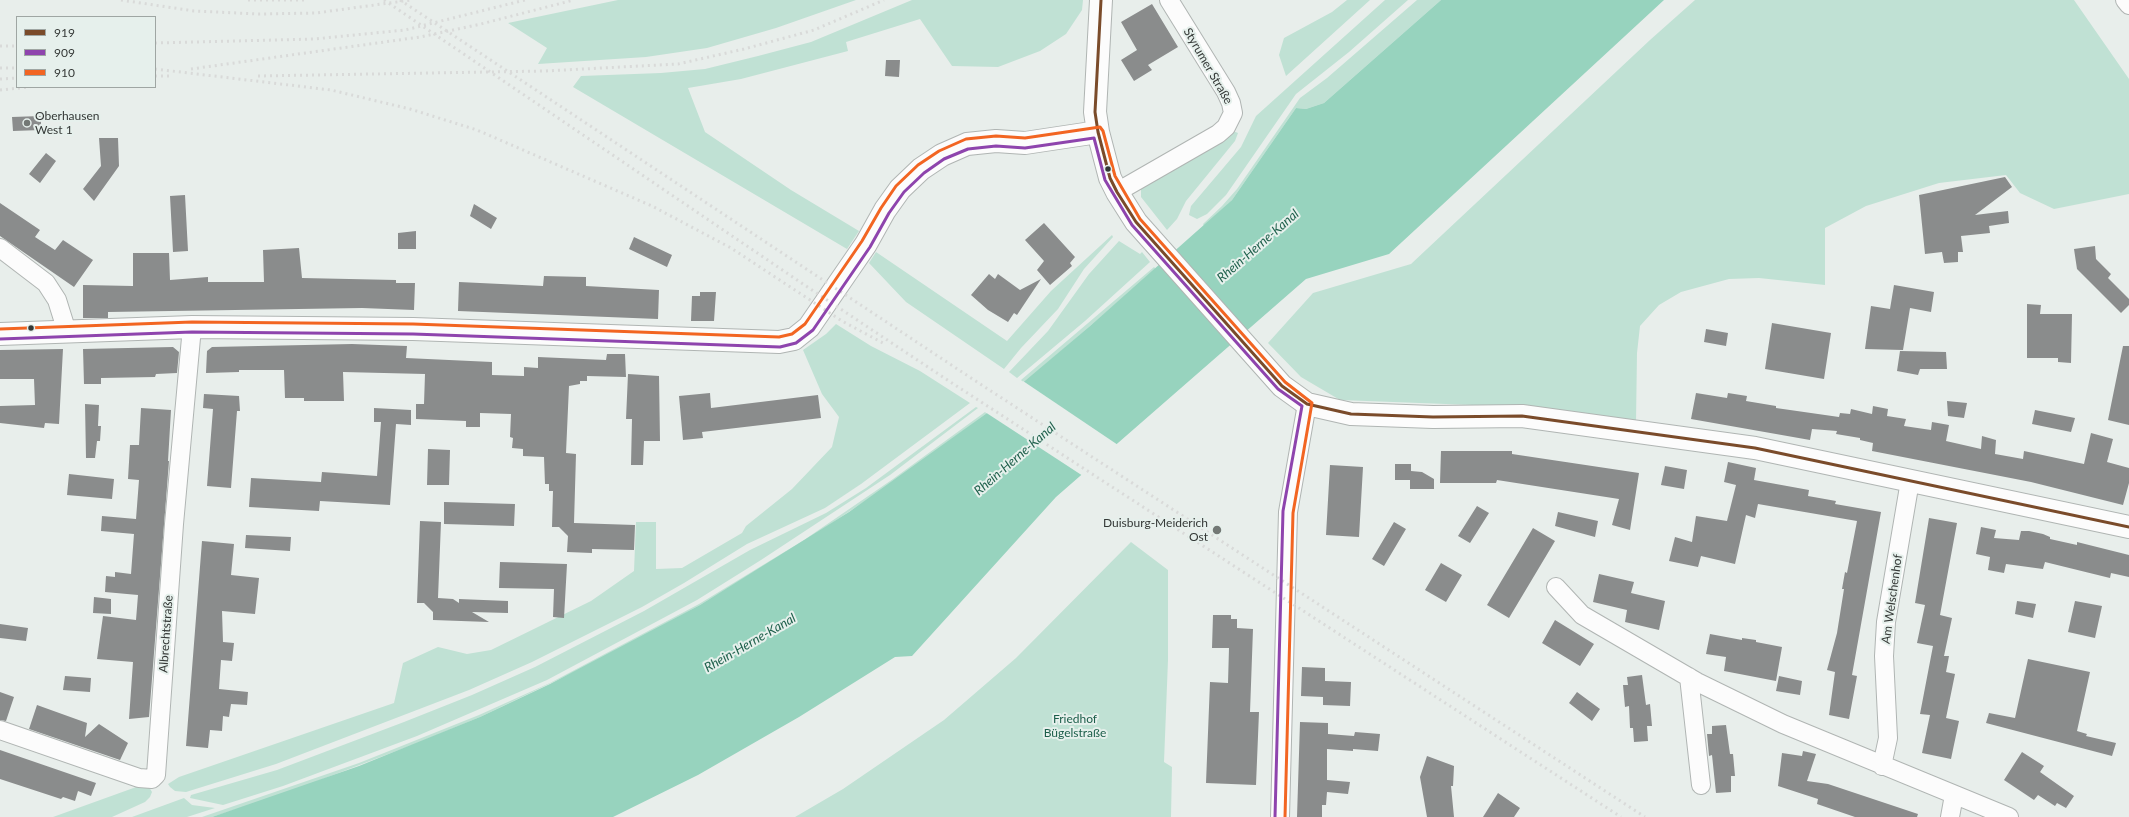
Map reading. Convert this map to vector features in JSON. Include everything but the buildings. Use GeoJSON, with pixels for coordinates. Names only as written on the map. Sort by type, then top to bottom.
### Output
{"type":"FeatureCollection","features":[{"type":"Feature","properties":{"kind":"street"},"geometry":{"type":"LineString","coordinates":[[1101,0],[1096,122],[1110,178],[1117,192],[1136,222],[1153,242],[1282,386],[1307,404],[1351,414],[1433,417],[1528,417],[1755,448],[2129,527]]}},
{"type":"Feature","properties":{"kind":"street","name":"Styrumer Straße"},"geometry":{"type":"LineString","coordinates":[[1117,192],[1218,134],[1226,128],[1233,113],[1231,103],[1226,92],[1169,0]]}},
{"type":"Feature","properties":{"kind":"street"},"geometry":{"type":"LineString","coordinates":[[2125,0],[2129,5]]}},
{"type":"Feature","properties":{"kind":"street"},"geometry":{"type":"LineString","coordinates":[[0,334],[192,327],[421,329],[779,342],[794,339],[809,326],[866,244],[885,210],[900,188],[921,169],[942,154],[967,144],[996,141],[1025,143],[1096,122]]}},
{"type":"Feature","properties":{"kind":"street"},"geometry":{"type":"LineString","coordinates":[[0,248],[46,283],[57,300],[66,332]]}},
{"type":"Feature","properties":{"kind":"street","name":"Albrechtstraße"},"geometry":{"type":"LineString","coordinates":[[0,730],[139,778],[152,779],[156,775],[174,524],[192,327]]}},
{"type":"Feature","properties":{"kind":"street"},"geometry":{"type":"LineString","coordinates":[[1280,817],[1288,512],[1307,404]]}},
{"type":"Feature","properties":{"kind":"street","name":"Am Welschenhof"},"geometry":{"type":"LineString","coordinates":[[1882,766],[1888,738],[1884,663],[1886,622],[1910,481]]}},
{"type":"Feature","properties":{"kind":"street"},"geometry":{"type":"LineString","coordinates":[[1556,587],[1582,615],[1689,677],[1783,724],[2009,817]]}},
{"type":"Feature","properties":{"kind":"street"},"geometry":{"type":"LineString","coordinates":[[1689,677],[1701,786]]}},
{"type":"Feature","properties":{"kind":"street"},"geometry":{"type":"LineString","coordinates":[[1950,817],[1954,795]]}},
{"type":"Feature","properties":{"kind":"green space"},"geometry":{"type":"Polygon","coordinates":[[[618,0],[856,0],[776,28],[707,48],[646,57],[538,64],[547,48],[508,23],[618,0]]]}},
{"type":"Feature","properties":{"kind":"green space"},"geometry":{"type":"Polygon","coordinates":[[[912,0],[1083,0],[1082,10],[1066,34],[1040,51],[998,67],[952,66],[920,19],[846,42],[848,51],[741,79],[688,88],[705,132],[791,190],[859,231],[847,249],[573,87],[581,76],[661,73],[705,69],[758,56],[811,42],[912,0]]]}},
{"type":"Feature","properties":{"kind":"green space"},"geometry":{"type":"Polygon","coordinates":[[[1347,0],[1370,0],[1286,76],[1279,55],[1284,38],[1332,12],[1347,0]]]}},
{"type":"Feature","properties":{"kind":"green space"},"geometry":{"type":"Polygon","coordinates":[[[1385,0],[1408,0],[1349,52],[1296,94],[1226,195],[1207,214],[1197,219],[1189,215],[1191,206],[1241,147],[1256,116],[1385,0]]]}},
{"type":"Feature","properties":{"kind":"green space"},"geometry":{"type":"Polygon","coordinates":[[[1417,0],[1441,0],[1324,103],[1306,109],[1296,108],[1232,200],[1204,226],[1203,224],[1237,189],[1300,98],[1327,78],[1417,0]]]}},
{"type":"Feature","properties":{"kind":"green space"},"geometry":{"type":"Polygon","coordinates":[[[1695,0],[2074,0],[2129,79],[2129,194],[2054,209],[2020,193],[2006,175],[1939,183],[1866,206],[1825,228],[1825,285],[1759,278],[1729,279],[1681,292],[1659,305],[1640,326],[1637,353],[1636,422],[1525,407],[1340,400],[1301,377],[1268,343],[1313,293],[1411,264],[1650,40],[1695,0]]]}},
{"type":"Feature","properties":{"kind":"green space"},"geometry":{"type":"Polygon","coordinates":[[[1233,131],[1238,133],[1235,141],[1186,201],[1177,219],[1167,230],[1141,197],[1141,187],[1233,131]]]}},
{"type":"Feature","properties":{"kind":"green space"},"geometry":{"type":"Polygon","coordinates":[[[1112,235],[1113,237],[1084,269],[1058,309],[1021,348],[1004,369],[906,302],[869,263],[876,252],[1007,341],[1051,291],[1112,235]]]}},
{"type":"Feature","properties":{"kind":"green space"},"geometry":{"type":"Polygon","coordinates":[[[1119,241],[1140,254],[1142,252],[1150,262],[1085,321],[1017,378],[1009,372],[1048,331],[1089,274],[1119,241]]]}},
{"type":"Feature","properties":{"kind":"green space"},"geometry":{"type":"Polygon","coordinates":[[[1154,267],[1156,269],[1024,383],[1021,380],[1154,267]]]}},
{"type":"Feature","properties":{"kind":"green space"},"geometry":{"type":"Polygon","coordinates":[[[836,324],[871,346],[920,371],[970,403],[861,484],[825,508],[747,544],[642,607],[532,662],[469,690],[276,764],[186,792],[175,791],[170,787],[168,784],[179,777],[394,703],[403,663],[438,647],[467,654],[491,650],[591,601],[634,571],[636,522],[656,522],[656,569],[682,568],[742,533],[746,526],[792,489],[832,447],[839,417],[822,394],[803,350],[826,334],[836,324]]]}},
{"type":"Feature","properties":{"kind":"green space"},"geometry":{"type":"Polygon","coordinates":[[[976,407],[978,408],[890,475],[761,560],[697,600],[547,680],[417,736],[283,786],[223,805],[190,798],[191,795],[277,770],[404,722],[472,695],[535,667],[644,611],[750,550],[826,513],[866,488],[976,407]]]}},
{"type":"Feature","properties":{"kind":"green space"},"geometry":{"type":"Polygon","coordinates":[[[985,412],[987,413],[895,481],[805,541],[700,605],[599,660],[480,717],[420,742],[286,793],[212,817],[202,817],[359,763],[479,715],[550,683],[699,604],[804,540],[893,479],[985,412]]]}},
{"type":"Feature","properties":{"kind":"green space","name":"Friedhof Bügelstraße"},"geometry":{"type":"Polygon","coordinates":[[[1131,542],[1168,570],[1168,660],[1164,762],[1172,767],[1171,817],[795,817],[843,789],[944,720],[1016,658],[1131,542]]]}},
{"type":"Feature","properties":{"kind":"green space"},"geometry":{"type":"Polygon","coordinates":[[[139,786],[149,787],[152,792],[150,797],[145,802],[112,817],[53,817],[139,786]]]}},
{"type":"Feature","properties":{"kind":"green space"},"geometry":{"type":"Polygon","coordinates":[[[184,798],[192,805],[215,808],[187,817],[132,817],[184,798]]]}},
{"type":"Feature","properties":{"kind":"water","name":"Rhein-Herne-Kanal"},"geometry":{"type":"Polygon","coordinates":[[[1441,0],[1664,0],[1389,254],[1306,279],[1056,497],[912,656],[895,657],[799,717],[698,775],[613,817],[212,817],[359,766],[480,717],[550,684],[700,605],[849,512],[987,413],[1090,326],[1232,200],[1296,108],[1306,109],[1324,103],[1441,0]]]}},
{"type":"Feature","properties":{"kind":"pier"},"geometry":{"type":"Polygon","coordinates":[[[1023,381],[1118,445],[1083,476],[985,412],[1023,381]]]}},
{"type":"Feature","properties":{"kind":"railway"},"geometry":{"type":"LineString","coordinates":[[121,0],[194,11],[259,14],[316,13],[411,0]]}},
{"type":"Feature","properties":{"kind":"railway"},"geometry":{"type":"LineString","coordinates":[[248,0],[305,0]]}},
{"type":"Feature","properties":{"kind":"railway"},"geometry":{"type":"LineString","coordinates":[[384,0],[803,284],[955,385],[1621,817]]}},
{"type":"Feature","properties":{"kind":"railway"},"geometry":{"type":"LineString","coordinates":[[400,0],[971,378],[1645,817]]}},
{"type":"Feature","properties":{"kind":"railway"},"geometry":{"type":"LineString","coordinates":[[156,43],[314,39],[405,30],[525,0]]}},
{"type":"Feature","properties":{"kind":"railway"},"geometry":{"type":"LineString","coordinates":[[191,69],[420,37],[481,24],[574,0]]}},
{"type":"Feature","properties":{"kind":"railway"},"geometry":{"type":"LineString","coordinates":[[258,76],[545,71],[678,64],[744,49],[814,30],[884,0]]}},
{"type":"Feature","properties":{"kind":"railway"},"geometry":{"type":"LineString","coordinates":[[0,46],[16,46]]}},
{"type":"Feature","properties":{"kind":"railway"},"geometry":{"type":"LineString","coordinates":[[0,68],[16,68]]}},
{"type":"Feature","properties":{"kind":"railway"},"geometry":{"type":"LineString","coordinates":[[156,69],[331,90],[410,109],[477,130],[652,206],[731,248],[842,321],[883,343]]}},
{"type":"Feature","properties":{"kind":"railway"},"geometry":{"type":"LineString","coordinates":[[156,76],[172,76]]}},
{"type":"Feature","properties":{"kind":"railway"},"geometry":{"type":"LineString","coordinates":[[0,79],[16,78]]}},
{"type":"Feature","properties":{"kind":"railway"},"geometry":{"type":"LineString","coordinates":[[0,90],[20,88]]}},
{"type":"Feature","properties":{"kind":"transit line","name":"919"},"geometry":{"type":"LineString","coordinates":[[1101,0],[1095,112],[1098,132],[1110,178],[1117,192],[1136,222],[1282,386],[1307,404],[1351,414],[1433,417],[1522,416],[1755,448],[2129,527]]}},
{"type":"Feature","properties":{"kind":"transit line","name":"910"},"geometry":{"type":"LineString","coordinates":[[0,329],[192,322],[413,324],[779,337],[792,334],[805,324],[862,241],[896,186],[918,165],[939,151],[966,139],[996,136],[1025,138],[1100,127],[1103,131],[1115,176],[1140,219],[1285,382],[1312,403],[1293,513],[1285,817]]}},
{"type":"Feature","properties":{"kind":"transit line","name":"909"},"geometry":{"type":"LineString","coordinates":[[0,339],[192,332],[413,334],[780,347],[796,343],[813,330],[870,247],[889,213],[904,192],[924,173],[944,159],[968,149],[996,146],[1025,148],[1094,138],[1105,180],[1132,225],[1278,389],[1302,406],[1283,511],[1275,817]]}},
{"type":"Feature","properties":{"kind":"place","name":"Oberhausen West 1"},"geometry":{"type":"Point","coordinates":[27,123]}},
{"type":"Feature","properties":{"kind":"place","name":"Duisburg-Meiderich Ost"},"geometry":{"type":"Point","coordinates":[1217,530]}}]}
